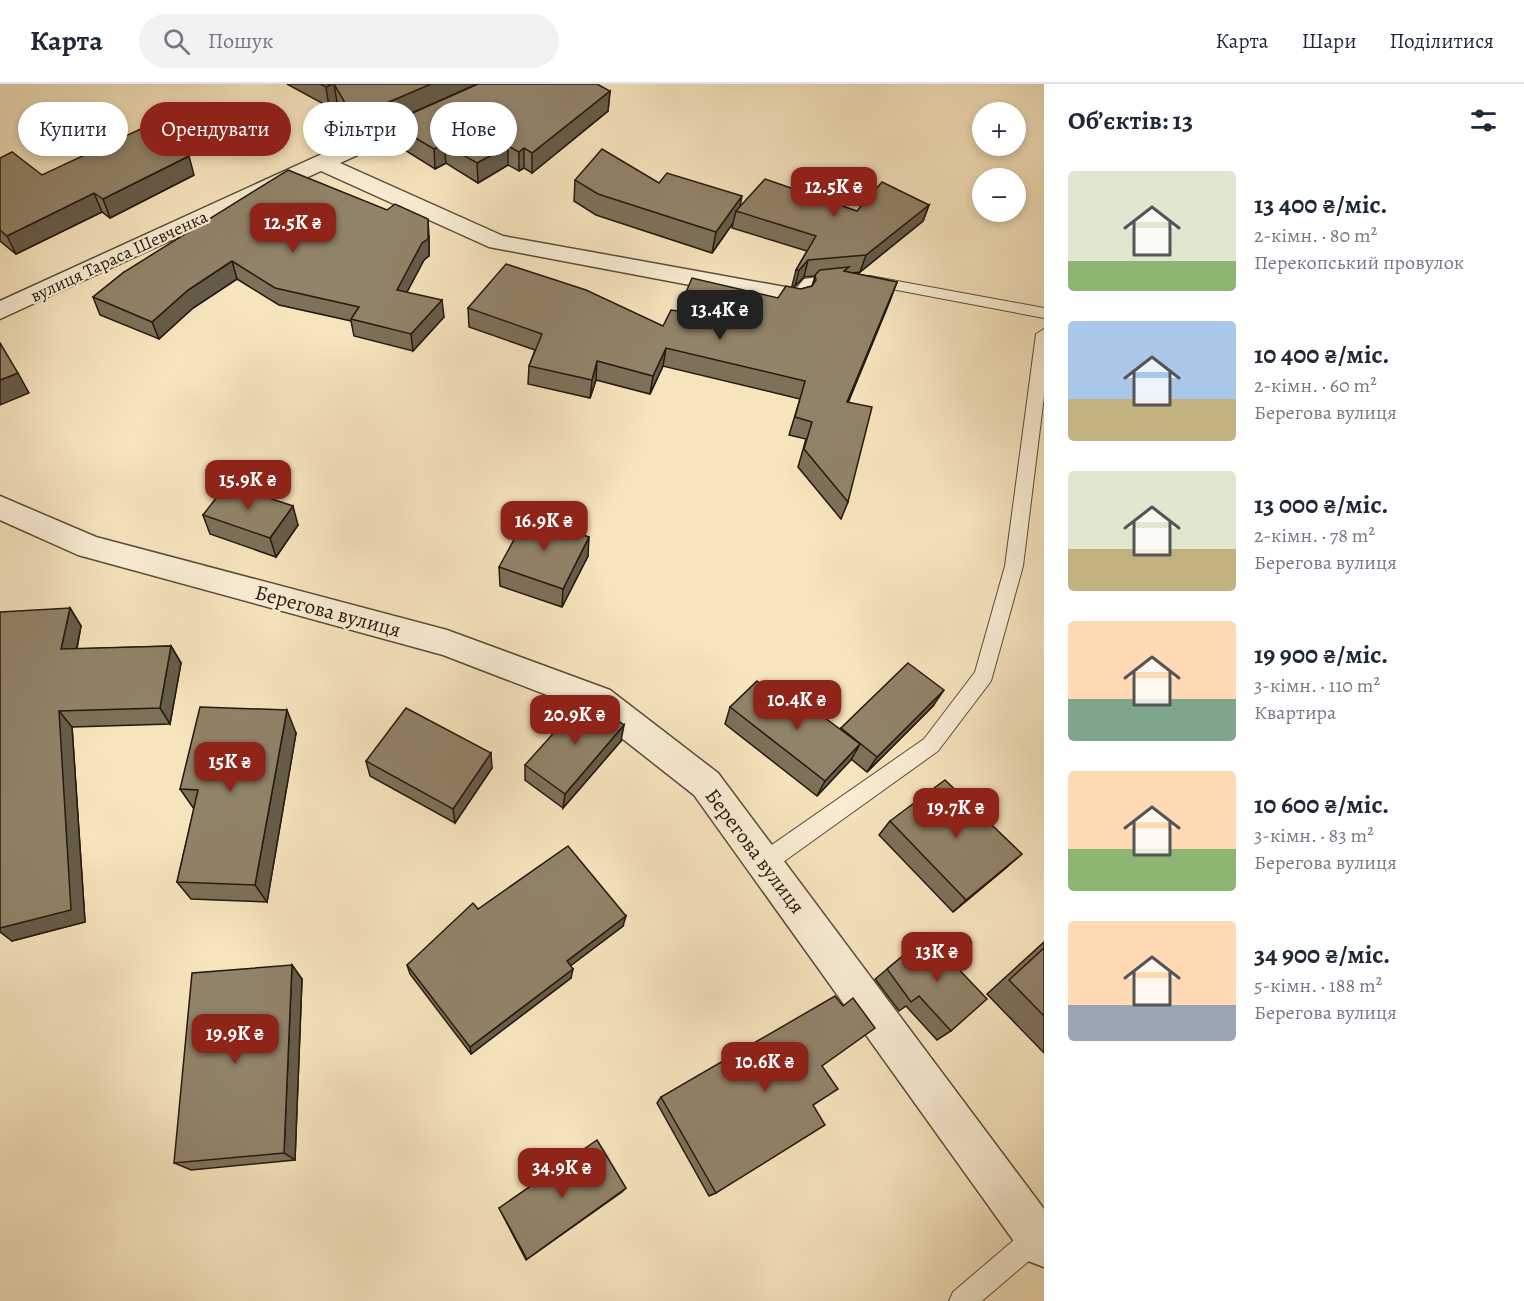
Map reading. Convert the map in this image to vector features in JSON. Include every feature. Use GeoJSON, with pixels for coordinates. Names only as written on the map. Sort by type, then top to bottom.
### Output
{"type":"FeatureCollection","features":[{"type":"Feature","properties":{"kind":"street","name":"вулиця Тараса Шевченка"},"geometry":{"type":"LineString","coordinates":[[0,311],[321,163],[501,84]]}},
{"type":"Feature","properties":{"kind":"street"},"geometry":{"type":"LineString","coordinates":[[321,163],[497,242],[796,297]]}},
{"type":"Feature","properties":{"kind":"street","name":"Берегова вулиця"},"geometry":{"type":"LineString","coordinates":[[0,507],[89,547],[447,643],[598,700],[706,784],[1041,1241]]}},
{"type":"Feature","properties":{"kind":"lane"},"geometry":{"type":"LineString","coordinates":[[796,297],[809,282],[854,278],[1044,313]]}},
{"type":"Feature","properties":{"kind":"lane"},"geometry":{"type":"LineString","coordinates":[[764,864],[931,745],[984,675],[1014,566],[1044,334]]}},
{"type":"Feature","properties":{"kind":"lane"},"geometry":{"type":"LineString","coordinates":[[962,1301],[1041,1241]]}},
{"type":"Feature","properties":{"kind":"building"},"geometry":{"type":"Polygon","coordinates":[[[334,84],[431,84],[389,102],[344,102],[334,84]]]}},
{"type":"Feature","properties":{"kind":"building"},"geometry":{"type":"Polygon","coordinates":[[[478,84],[597,84],[610,91],[532,153],[524,148],[517,151],[517,102],[437,102],[478,84]]]}},
{"type":"Feature","properties":{"kind":"building"},"geometry":{"type":"Polygon","coordinates":[[[430,105],[430,147],[418,140],[418,111],[430,105]]]}},
{"type":"Feature","properties":{"kind":"building"},"geometry":{"type":"Polygon","coordinates":[[[140,129],[140,156],[189,156],[103,199],[94,193],[7,236],[0,230],[0,158],[12,152],[42,175],[83,156],[128,156],[128,135],[140,129]]]}},
{"type":"Feature","properties":{"kind":"building"},"geometry":{"type":"Polygon","coordinates":[[[602,149],[659,183],[667,173],[742,196],[716,232],[598,194],[575,180],[602,149]]]}},
{"type":"Feature","properties":{"kind":"building"},"geometry":{"type":"Polygon","coordinates":[[[465,156],[490,156],[477,163],[465,156]]]}},
{"type":"Feature","properties":{"kind":"building"},"geometry":{"type":"Polygon","coordinates":[[[288,170],[387,210],[395,204],[428,219],[428,239],[422,243],[397,290],[442,300],[411,334],[351,319],[359,307],[275,288],[232,261],[188,290],[152,322],[93,297],[124,272],[288,170]]]}},
{"type":"Feature","properties":{"kind":"building"},"geometry":{"type":"Polygon","coordinates":[[[765,179],[857,211],[882,182],[929,205],[866,255],[808,260],[799,270],[796,270],[816,236],[736,211],[765,179]]]}},
{"type":"Feature","properties":{"kind":"building"},"geometry":{"type":"Polygon","coordinates":[[[506,264],[586,290],[663,326],[671,310],[678,311],[692,278],[778,298],[786,286],[801,289],[812,286],[816,280],[815,275],[820,270],[849,267],[844,271],[897,282],[847,402],[872,407],[848,502],[804,449],[812,422],[795,417],[805,381],[666,348],[653,376],[597,361],[592,380],[529,366],[542,334],[468,308],[506,264]]]}},
{"type":"Feature","properties":{"kind":"building"},"geometry":{"type":"Polygon","coordinates":[[[0,343],[18,373],[0,380],[0,343]]]}},
{"type":"Feature","properties":{"kind":"building"},"geometry":{"type":"Polygon","coordinates":[[[227,484],[293,506],[270,538],[203,515],[227,484]]]}},
{"type":"Feature","properties":{"kind":"building"},"geometry":{"type":"Polygon","coordinates":[[[527,516],[589,537],[563,589],[499,567],[527,516]]]}},
{"type":"Feature","properties":{"kind":"building"},"geometry":{"type":"Polygon","coordinates":[[[70,608],[61,649],[171,646],[160,708],[59,711],[71,910],[0,928],[0,612],[70,608]]]}},
{"type":"Feature","properties":{"kind":"building"},"geometry":{"type":"Polygon","coordinates":[[[908,663],[944,690],[877,757],[841,728],[908,663]]]}},
{"type":"Feature","properties":{"kind":"building"},"geometry":{"type":"Polygon","coordinates":[[[757,681],[805,717],[813,709],[860,744],[825,781],[730,707],[757,681]]]}},
{"type":"Feature","properties":{"kind":"building"},"geometry":{"type":"Polygon","coordinates":[[[585,698],[624,725],[565,794],[525,765],[585,698]]]}},
{"type":"Feature","properties":{"kind":"building"},"geometry":{"type":"Polygon","coordinates":[[[200,707],[287,710],[255,885],[177,882],[198,790],[180,789],[200,707]]]}},
{"type":"Feature","properties":{"kind":"building"},"geometry":{"type":"Polygon","coordinates":[[[406,708],[491,753],[453,809],[366,761],[406,708]]]}},
{"type":"Feature","properties":{"kind":"building"},"geometry":{"type":"Polygon","coordinates":[[[945,780],[1022,854],[966,900],[890,821],[945,780]]]}},
{"type":"Feature","properties":{"kind":"building"},"geometry":{"type":"Polygon","coordinates":[[[568,846],[626,916],[567,961],[573,969],[470,1047],[407,965],[473,903],[478,909],[568,846]]]}},
{"type":"Feature","properties":{"kind":"building"},"geometry":{"type":"Polygon","coordinates":[[[927,936],[987,999],[951,1031],[919,996],[911,1002],[887,969],[927,936]]]}},
{"type":"Feature","properties":{"kind":"building"},"geometry":{"type":"Polygon","coordinates":[[[1044,948],[1044,1016],[1009,980],[1044,948]]]}},
{"type":"Feature","properties":{"kind":"building"},"geometry":{"type":"Polygon","coordinates":[[[292,965],[284,1153],[174,1163],[192,973],[292,965]]]}},
{"type":"Feature","properties":{"kind":"building"},"geometry":{"type":"Polygon","coordinates":[[[835,996],[843,1006],[853,998],[875,1028],[822,1066],[838,1089],[813,1105],[825,1125],[716,1193],[661,1097],[835,996]]]}},
{"type":"Feature","properties":{"kind":"building"},"geometry":{"type":"Polygon","coordinates":[[[597,1140],[626,1188],[527,1259],[499,1208],[597,1140]]]}}]}
